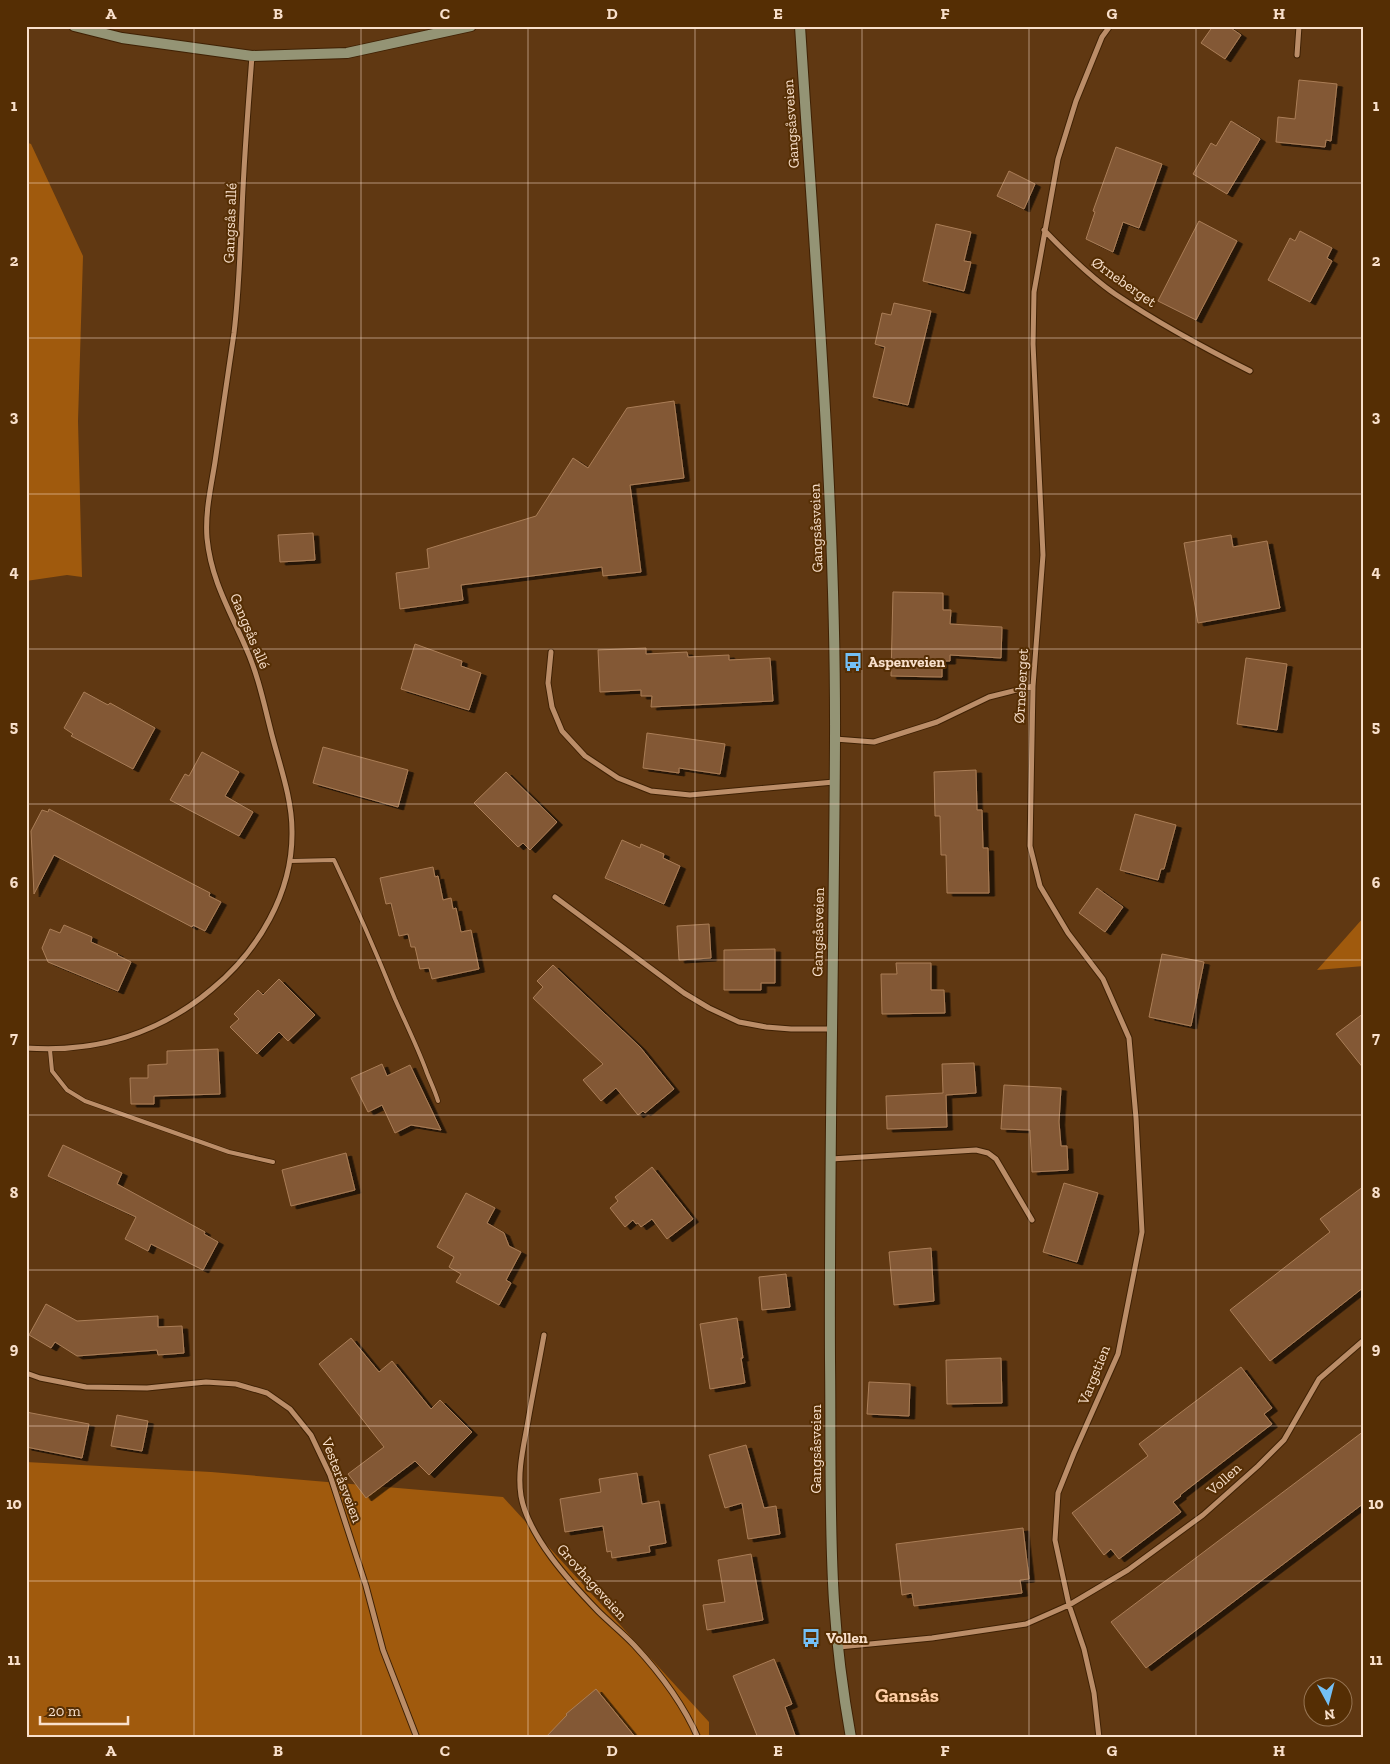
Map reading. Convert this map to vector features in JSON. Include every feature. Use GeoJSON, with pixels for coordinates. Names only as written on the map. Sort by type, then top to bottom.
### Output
{"type":"FeatureCollection","features":[{"type":"Feature","properties":{"kind":"street"},"geometry":{"type":"LineString","coordinates":[[74,26],[122,38],[252,56],[347,53],[470,26]]}},
{"type":"Feature","properties":{"kind":"street","name":"Gangsåsveien"},"geometry":{"type":"LineString","coordinates":[[800,26],[820,316],[831,525],[835,739],[830,1159],[832,1540],[834,1605],[842,1684],[851,1738]]}},
{"type":"Feature","properties":{"kind":"street","name":"Ørneberget"},"geometry":{"type":"LineString","coordinates":[[1110,26],[1102,38],[1076,101],[1058,159],[1034,292],[1033,344],[1043,555],[1033,686],[1030,846],[1040,886],[1068,933],[1103,979],[1129,1038],[1136,1118]]}},
{"type":"Feature","properties":{"kind":"street"},"geometry":{"type":"LineString","coordinates":[[1297,55],[1300,26]]}},
{"type":"Feature","properties":{"kind":"street","name":"Gangsås allé"},"geometry":{"type":"LineString","coordinates":[[26,1048],[50,1050],[89,1046],[128,1038],[160,1024],[196,1003],[226,977],[251,949],[271,917],[290,861],[292,832],[289,803],[259,686],[247,650],[221,594],[207,538],[208,506],[234,334],[240,270],[252,56]]}},
{"type":"Feature","properties":{"kind":"street","name":"Ørneberget"},"geometry":{"type":"LineString","coordinates":[[1044,230],[1076,263],[1114,293],[1206,350],[1250,371]]}},
{"type":"Feature","properties":{"kind":"street"},"geometry":{"type":"LineString","coordinates":[[551,652],[548,683],[552,707],[562,731],[585,756],[618,778],[651,791],[690,795],[834,782]]}},
{"type":"Feature","properties":{"kind":"street"},"geometry":{"type":"LineString","coordinates":[[835,739],[874,742],[936,722],[989,697],[1033,686]]}},
{"type":"Feature","properties":{"kind":"street"},"geometry":{"type":"LineString","coordinates":[[555,897],[684,993],[709,1008],[739,1022],[766,1027],[832,1029]]}},
{"type":"Feature","properties":{"kind":"street","name":"Vargstien"},"geometry":{"type":"LineString","coordinates":[[1069,1605],[1055,1540],[1058,1493],[1118,1354],[1142,1232],[1136,1118]]}},
{"type":"Feature","properties":{"kind":"street"},"geometry":{"type":"LineString","coordinates":[[830,1159],[976,1150],[988,1153],[1000,1163],[1032,1220]]}},
{"type":"Feature","properties":{"kind":"street","name":"Grovhageveien"},"geometry":{"type":"LineString","coordinates":[[544,1335],[520,1470],[521,1496],[531,1522],[544,1547],[566,1576],[633,1644],[662,1677],[681,1706],[698,1738]]}},
{"type":"Feature","properties":{"kind":"street","name":"Vollen"},"geometry":{"type":"LineString","coordinates":[[839,1647],[932,1638],[1026,1624],[1069,1605],[1128,1570],[1203,1515],[1258,1466],[1284,1440],[1319,1379],[1364,1340]]}},
{"type":"Feature","properties":{"kind":"street","name":"Vesteråsveien"},"geometry":{"type":"LineString","coordinates":[[26,1373],[40,1378],[86,1387],[147,1388],[206,1382],[236,1384],[267,1393],[290,1409],[311,1435],[330,1474],[366,1586],[383,1650],[417,1738]]}},
{"type":"Feature","properties":{"kind":"street"},"geometry":{"type":"LineString","coordinates":[[1069,1605],[1084,1650],[1094,1693],[1099,1738]]}},
{"type":"Feature","properties":{"kind":"lane"},"geometry":{"type":"LineString","coordinates":[[290,861],[334,860],[421,1054],[438,1101]]}},
{"type":"Feature","properties":{"kind":"lane"},"geometry":{"type":"LineString","coordinates":[[50,1050],[52,1072],[67,1090],[85,1101],[229,1152],[273,1162]]}},
{"type":"Feature","properties":{"kind":"shaded area"},"geometry":{"type":"Polygon","coordinates":[[[26,142],[31,144],[83,256],[78,421],[82,577],[67,575],[26,581],[26,142]]]}},
{"type":"Feature","properties":{"kind":"shaded area"},"geometry":{"type":"Polygon","coordinates":[[[1364,917],[1364,966],[1317,970],[1364,917]]]}},
{"type":"Feature","properties":{"kind":"shaded area"},"geometry":{"type":"Polygon","coordinates":[[[26,1462],[211,1472],[503,1497],[709,1722],[709,1738],[26,1738],[26,1462]]]}},
{"type":"Feature","properties":{"kind":"building"},"geometry":{"type":"Polygon","coordinates":[[[1213,26],[1228,26],[1241,35],[1225,59],[1201,43],[1213,26]]]}},
{"type":"Feature","properties":{"kind":"building"},"geometry":{"type":"Polygon","coordinates":[[[1299,80],[1337,84],[1331,141],[1326,140],[1325,147],[1276,142],[1278,117],[1295,119],[1299,80]]]}},
{"type":"Feature","properties":{"kind":"building"},"geometry":{"type":"Polygon","coordinates":[[[1231,121],[1260,139],[1227,194],[1193,174],[1211,143],[1216,146],[1231,121]]]}},
{"type":"Feature","properties":{"kind":"building"},"geometry":{"type":"Polygon","coordinates":[[[1116,147],[1162,164],[1139,228],[1123,222],[1113,252],[1086,239],[1095,212],[1093,211],[1116,147]]]}},
{"type":"Feature","properties":{"kind":"building"},"geometry":{"type":"Polygon","coordinates":[[[1009,171],[1035,184],[1024,209],[997,196],[1009,171]]]}},
{"type":"Feature","properties":{"kind":"building"},"geometry":{"type":"Polygon","coordinates":[[[1199,221],[1237,241],[1196,320],[1158,301],[1199,221]]]}},
{"type":"Feature","properties":{"kind":"building"},"geometry":{"type":"Polygon","coordinates":[[[936,224],[971,232],[964,261],[971,262],[964,291],[923,281],[936,224]]]}},
{"type":"Feature","properties":{"kind":"building"},"geometry":{"type":"Polygon","coordinates":[[[1300,231],[1332,248],[1327,258],[1332,261],[1310,302],[1268,280],[1290,238],[1295,241],[1300,231]]]}},
{"type":"Feature","properties":{"kind":"building"},"geometry":{"type":"Polygon","coordinates":[[[894,303],[931,311],[908,405],[873,397],[885,347],[875,344],[882,313],[891,315],[894,303]]]}},
{"type":"Feature","properties":{"kind":"building"},"geometry":{"type":"Polygon","coordinates":[[[674,401],[684,478],[630,485],[641,572],[603,576],[602,567],[461,585],[463,600],[400,609],[396,573],[429,568],[427,549],[536,516],[573,458],[588,468],[627,408],[674,401]]]}},
{"type":"Feature","properties":{"kind":"building"},"geometry":{"type":"Polygon","coordinates":[[[313,533],[315,560],[280,562],[278,535],[313,533]]]}},
{"type":"Feature","properties":{"kind":"building"},"geometry":{"type":"Polygon","coordinates":[[[1231,535],[1233,547],[1267,541],[1280,608],[1198,623],[1184,543],[1231,535]]]}},
{"type":"Feature","properties":{"kind":"building"},"geometry":{"type":"Polygon","coordinates":[[[893,592],[943,593],[943,610],[951,610],[950,624],[1002,627],[1001,658],[950,655],[950,661],[942,661],[942,677],[891,676],[893,592]]]}},
{"type":"Feature","properties":{"kind":"building"},"geometry":{"type":"Polygon","coordinates":[[[415,644],[462,661],[461,666],[481,673],[469,710],[401,689],[415,644]]]}},
{"type":"Feature","properties":{"kind":"building"},"geometry":{"type":"Polygon","coordinates":[[[646,648],[646,654],[687,652],[688,657],[729,655],[729,660],[770,658],[773,701],[651,707],[652,696],[641,696],[641,690],[600,692],[598,650],[646,648]]]}},
{"type":"Feature","properties":{"kind":"building"},"geometry":{"type":"Polygon","coordinates":[[[1246,658],[1287,664],[1277,730],[1237,724],[1246,658]]]}},
{"type":"Feature","properties":{"kind":"building"},"geometry":{"type":"Polygon","coordinates":[[[84,692],[108,705],[110,703],[155,728],[133,769],[71,736],[73,734],[64,728],[84,692]]]}},
{"type":"Feature","properties":{"kind":"building"},"geometry":{"type":"Polygon","coordinates":[[[647,733],[725,744],[720,774],[679,768],[679,773],[643,768],[647,733]]]}},
{"type":"Feature","properties":{"kind":"building"},"geometry":{"type":"Polygon","coordinates":[[[323,747],[408,770],[398,807],[313,783],[323,747]]]}},
{"type":"Feature","properties":{"kind":"building"},"geometry":{"type":"Polygon","coordinates":[[[202,752],[239,772],[225,796],[253,812],[239,836],[170,800],[185,774],[189,776],[202,752]]]}},
{"type":"Feature","properties":{"kind":"building"},"geometry":{"type":"Polygon","coordinates":[[[976,770],[977,810],[982,810],[983,848],[988,848],[989,893],[947,893],[946,855],[941,855],[940,816],[935,816],[934,772],[976,770]]]}},
{"type":"Feature","properties":{"kind":"building"},"geometry":{"type":"Polygon","coordinates":[[[506,772],[557,822],[530,850],[523,843],[518,847],[474,803],[506,772]]]}},
{"type":"Feature","properties":{"kind":"building"},"geometry":{"type":"Polygon","coordinates":[[[49,809],[210,893],[209,896],[221,902],[205,931],[193,925],[192,927],[54,855],[34,894],[31,831],[42,810],[48,812],[49,809]]]}},
{"type":"Feature","properties":{"kind":"building"},"geometry":{"type":"Polygon","coordinates":[[[1135,814],[1176,825],[1164,869],[1161,869],[1158,880],[1120,870],[1135,814]]]}},
{"type":"Feature","properties":{"kind":"building"},"geometry":{"type":"Polygon","coordinates":[[[622,840],[640,848],[641,844],[664,854],[663,858],[680,866],[664,904],[605,878],[622,840]]]}},
{"type":"Feature","properties":{"kind":"building"},"geometry":{"type":"Polygon","coordinates":[[[433,867],[435,877],[438,876],[443,900],[451,898],[453,909],[456,908],[461,932],[471,930],[479,969],[432,979],[429,968],[420,969],[415,947],[411,947],[408,934],[399,936],[391,903],[386,904],[380,878],[433,867]]]}},
{"type":"Feature","properties":{"kind":"building"},"geometry":{"type":"Polygon","coordinates":[[[1097,888],[1123,907],[1105,932],[1079,913],[1097,888]]]}},
{"type":"Feature","properties":{"kind":"building"},"geometry":{"type":"Polygon","coordinates":[[[709,924],[711,958],[679,960],[677,926],[709,924]]]}},
{"type":"Feature","properties":{"kind":"building"},"geometry":{"type":"Polygon","coordinates":[[[64,925],[92,937],[91,942],[131,962],[118,991],[48,962],[42,948],[50,929],[60,933],[64,925]]]}},
{"type":"Feature","properties":{"kind":"building"},"geometry":{"type":"Polygon","coordinates":[[[775,949],[775,983],[761,983],[761,990],[724,990],[724,950],[775,949]]]}},
{"type":"Feature","properties":{"kind":"building"},"geometry":{"type":"Polygon","coordinates":[[[1162,954],[1204,962],[1191,1026],[1149,1017],[1162,954]]]}},
{"type":"Feature","properties":{"kind":"building"},"geometry":{"type":"Polygon","coordinates":[[[896,963],[931,963],[931,990],[944,990],[945,1013],[882,1014],[881,974],[897,974],[896,963]]]}},
{"type":"Feature","properties":{"kind":"building"},"geometry":{"type":"Polygon","coordinates":[[[553,965],[640,1047],[674,1089],[645,1113],[643,1111],[638,1115],[616,1088],[601,1101],[583,1080],[603,1064],[533,998],[543,987],[537,981],[553,965]]]}},
{"type":"Feature","properties":{"kind":"building"},"geometry":{"type":"Polygon","coordinates":[[[279,979],[315,1015],[288,1041],[279,1032],[257,1054],[230,1027],[239,1019],[234,1014],[258,990],[263,995],[279,979]]]}},
{"type":"Feature","properties":{"kind":"building"},"geometry":{"type":"Polygon","coordinates":[[[1364,1013],[1364,1069],[1336,1034],[1364,1013]]]}},
{"type":"Feature","properties":{"kind":"building"},"geometry":{"type":"Polygon","coordinates":[[[218,1049],[220,1094],[154,1096],[154,1104],[131,1104],[130,1078],[148,1078],[148,1065],[167,1064],[167,1051],[218,1049]]]}},
{"type":"Feature","properties":{"kind":"building"},"geometry":{"type":"Polygon","coordinates":[[[974,1063],[976,1093],[946,1095],[947,1127],[887,1129],[886,1096],[943,1093],[942,1064],[974,1063]]]}},
{"type":"Feature","properties":{"kind":"building"},"geometry":{"type":"Polygon","coordinates":[[[382,1064],[387,1076],[410,1065],[441,1130],[411,1125],[395,1133],[382,1105],[368,1112],[351,1078],[382,1064]]]}},
{"type":"Feature","properties":{"kind":"building"},"geometry":{"type":"Polygon","coordinates":[[[1004,1085],[1061,1088],[1059,1122],[1061,1146],[1067,1146],[1068,1170],[1032,1172],[1030,1130],[1001,1129],[1004,1085]]]}},
{"type":"Feature","properties":{"kind":"building"},"geometry":{"type":"Polygon","coordinates":[[[63,1145],[122,1173],[117,1184],[205,1232],[204,1234],[218,1242],[203,1270],[151,1244],[148,1251],[125,1239],[136,1217],[48,1176],[63,1145]]]}},
{"type":"Feature","properties":{"kind":"building"},"geometry":{"type":"Polygon","coordinates":[[[346,1153],[355,1190],[291,1206],[282,1170],[346,1153]]]}},
{"type":"Feature","properties":{"kind":"building"},"geometry":{"type":"Polygon","coordinates":[[[652,1167],[693,1219],[667,1239],[652,1219],[641,1227],[633,1220],[625,1227],[610,1208],[618,1201],[615,1197],[652,1167]]]}},
{"type":"Feature","properties":{"kind":"building"},"geometry":{"type":"Polygon","coordinates":[[[1064,1183],[1098,1193],[1077,1262],[1043,1252],[1064,1183]]]}},
{"type":"Feature","properties":{"kind":"building"},"geometry":{"type":"Polygon","coordinates":[[[1364,1186],[1364,1287],[1270,1361],[1230,1310],[1330,1232],[1320,1219],[1364,1186]]]}},
{"type":"Feature","properties":{"kind":"building"},"geometry":{"type":"Polygon","coordinates":[[[466,1193],[495,1208],[487,1223],[504,1233],[509,1246],[521,1252],[506,1280],[511,1283],[499,1305],[456,1282],[461,1274],[449,1267],[454,1257],[437,1247],[466,1193]]]}},
{"type":"Feature","properties":{"kind":"building"},"geometry":{"type":"Polygon","coordinates":[[[931,1248],[934,1301],[894,1305],[889,1252],[931,1248]]]}},
{"type":"Feature","properties":{"kind":"building"},"geometry":{"type":"Polygon","coordinates":[[[786,1274],[790,1307],[762,1310],[759,1277],[786,1274]]]}},
{"type":"Feature","properties":{"kind":"building"},"geometry":{"type":"Polygon","coordinates":[[[46,1304],[77,1321],[158,1316],[158,1327],[182,1326],[184,1353],[158,1355],[157,1350],[77,1356],[55,1342],[51,1348],[29,1335],[46,1304]]]}},
{"type":"Feature","properties":{"kind":"building"},"geometry":{"type":"Polygon","coordinates":[[[737,1318],[745,1383],[710,1389],[700,1324],[737,1318]]]}},
{"type":"Feature","properties":{"kind":"building"},"geometry":{"type":"Polygon","coordinates":[[[351,1338],[379,1372],[392,1361],[431,1409],[440,1400],[472,1432],[429,1475],[415,1461],[366,1498],[348,1474],[384,1447],[319,1364],[351,1338]]]}},
{"type":"Feature","properties":{"kind":"building"},"geometry":{"type":"Polygon","coordinates":[[[1001,1358],[1002,1403],[947,1404],[946,1360],[1001,1358]]]}},
{"type":"Feature","properties":{"kind":"building"},"geometry":{"type":"Polygon","coordinates":[[[1241,1367],[1272,1408],[1264,1414],[1272,1424],[1180,1495],[1173,1502],[1181,1512],[1119,1559],[1111,1549],[1104,1555],[1072,1513],[1148,1456],[1139,1444],[1241,1367]]]}},
{"type":"Feature","properties":{"kind":"building"},"geometry":{"type":"Polygon","coordinates":[[[869,1382],[910,1384],[909,1416],[867,1414],[869,1382]]]}},
{"type":"Feature","properties":{"kind":"building"},"geometry":{"type":"Polygon","coordinates":[[[26,1412],[89,1424],[82,1458],[26,1447],[26,1412]]]}},
{"type":"Feature","properties":{"kind":"building"},"geometry":{"type":"Polygon","coordinates":[[[117,1415],[148,1421],[142,1451],[111,1446],[117,1415]]]}},
{"type":"Feature","properties":{"kind":"building"},"geometry":{"type":"Polygon","coordinates":[[[1364,1431],[1364,1503],[1146,1668],[1111,1622],[1364,1431]]]}},
{"type":"Feature","properties":{"kind":"building"},"geometry":{"type":"Polygon","coordinates":[[[746,1445],[764,1508],[776,1506],[780,1534],[748,1539],[742,1503],[725,1508],[709,1455],[746,1445]]]}},
{"type":"Feature","properties":{"kind":"building"},"geometry":{"type":"Polygon","coordinates":[[[637,1473],[642,1504],[659,1501],[666,1543],[649,1546],[650,1552],[612,1558],[611,1551],[607,1552],[603,1526],[565,1532],[560,1499],[601,1492],[599,1479],[637,1473]]]}},
{"type":"Feature","properties":{"kind":"building"},"geometry":{"type":"Polygon","coordinates":[[[1023,1528],[1029,1579],[1020,1580],[1022,1593],[914,1606],[912,1593],[902,1595],[896,1544],[1023,1528]]]}},
{"type":"Feature","properties":{"kind":"building"},"geometry":{"type":"Polygon","coordinates":[[[751,1554],[763,1620],[707,1630],[703,1605],[725,1602],[718,1560],[751,1554]]]}},
{"type":"Feature","properties":{"kind":"building"},"geometry":{"type":"Polygon","coordinates":[[[774,1659],[792,1704],[785,1707],[796,1738],[758,1738],[733,1676],[774,1659]]]}},
{"type":"Feature","properties":{"kind":"building"},"geometry":{"type":"Polygon","coordinates":[[[596,1689],[636,1738],[545,1738],[566,1714],[596,1689]]]}},
{"type":"Feature","properties":{"kind":"place","name":"Aspenveien"},"geometry":{"type":"Point","coordinates":[853,662]}},
{"type":"Feature","properties":{"kind":"place","name":"Vollen"},"geometry":{"type":"Point","coordinates":[811,1638]}},
{"type":"Feature","properties":{"kind":"district","name":"Gansås"},"geometry":{"type":"Point","coordinates":[907,1695]}}]}
